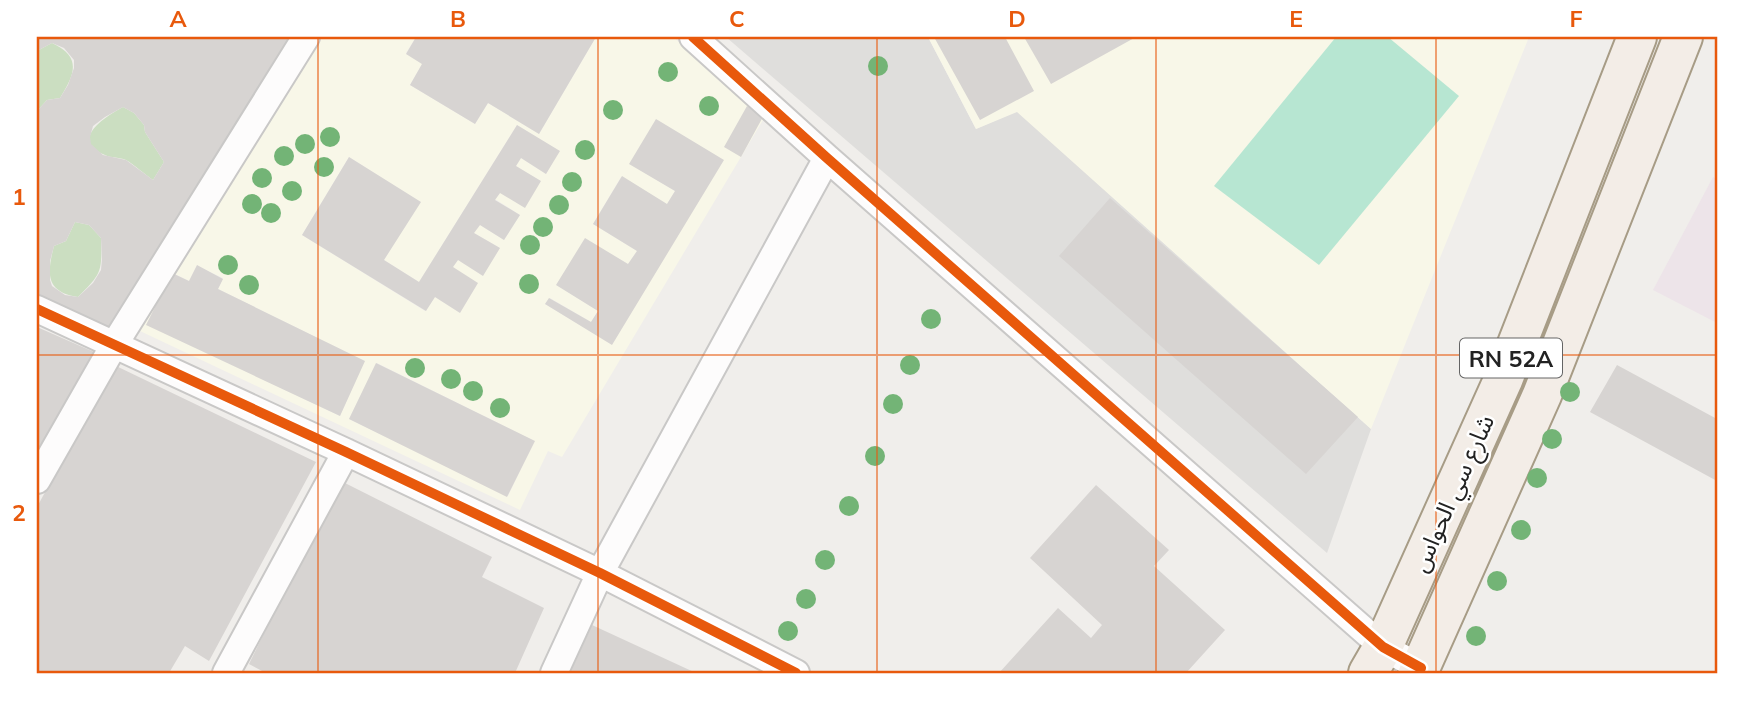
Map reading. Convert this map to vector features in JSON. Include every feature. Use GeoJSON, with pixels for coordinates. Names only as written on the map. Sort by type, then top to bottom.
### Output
{"type":"FeatureCollection","features":[{"type":"Feature","properties":{"kind":"main road","name":"شارع سي الحواس"},"geometry":{"type":"LineString","coordinates":[[1376,660],[1503,380],[1637,37]]}},
{"type":"Feature","properties":{"kind":"main road","name":"شارع سي الحواس"},"geometry":{"type":"LineString","coordinates":[[1420,671],[1542,395],[1682,37]]}},
{"type":"Feature","properties":{"kind":"street"},"geometry":{"type":"LineString","coordinates":[[37,480],[114,345],[306,37]]}},
{"type":"Feature","properties":{"kind":"street"},"geometry":{"type":"LineString","coordinates":[[693,37],[1376,660],[1420,671]]}},
{"type":"Feature","properties":{"kind":"street"},"geometry":{"type":"LineString","coordinates":[[554,673],[600,573],[827,158]]}},
{"type":"Feature","properties":{"kind":"street"},"geometry":{"type":"LineString","coordinates":[[37,309],[600,573],[796,673]]}},
{"type":"Feature","properties":{"kind":"street"},"geometry":{"type":"LineString","coordinates":[[226,673],[346,452]]}},
{"type":"Feature","properties":{"kind":"shaded area"},"geometry":{"type":"Polygon","coordinates":[[[314,37],[416,37],[406,53],[422,64],[410,85],[475,124],[488,103],[539,134],[596,37],[673,37],[766,115],[562,457],[548,451],[520,510],[140,331],[175,259],[314,37]],[[657,120],[630,164],[675,191],[667,204],[621,177],[593,224],[637,251],[628,264],[585,239],[557,285],[598,311],[591,322],[550,298],[545,304],[612,344],[723,160],[657,120]],[[517,125],[419,282],[384,260],[420,202],[349,157],[302,235],[425,311],[435,297],[459,312],[453,267],[458,260],[482,275],[500,248],[474,233],[480,225],[504,240],[520,215],[495,199],[500,193],[540,181],[516,166],[521,158],[546,174],[559,151],[517,125]],[[197,266],[189,281],[173,273],[147,324],[340,416],[364,361],[218,289],[223,278],[197,266]],[[377,363],[349,419],[508,496],[534,441],[377,363]]]}},
{"type":"Feature","properties":{"kind":"shaded area"},"geometry":{"type":"Polygon","coordinates":[[[726,37],[928,37],[976,129],[1017,111],[1371,429],[1327,553],[726,37]]]}},
{"type":"Feature","properties":{"kind":"shaded area"},"geometry":{"type":"Polygon","coordinates":[[[928,37],[1529,37],[1371,429],[1017,112],[976,129],[928,37]]]}},
{"type":"Feature","properties":{"kind":"shaded area"},"geometry":{"type":"Polygon","coordinates":[[[1713,177],[1717,179],[1717,323],[1653,290],[1713,177]]]}},
{"type":"Feature","properties":{"kind":"green space"},"geometry":{"type":"Polygon","coordinates":[[[1336,37],[1388,37],[1459,96],[1319,265],[1214,186],[1336,37]]]}},
{"type":"Feature","properties":{"kind":"green space"},"geometry":{"type":"Polygon","coordinates":[[[52,43],[62,48],[72,60],[72,74],[60,98],[47,100],[37,111],[37,51],[52,43]]]}},
{"type":"Feature","properties":{"kind":"green space"},"geometry":{"type":"Polygon","coordinates":[[[123,107],[134,113],[144,125],[145,132],[164,162],[153,180],[126,160],[94,149],[90,142],[90,136],[100,122],[123,107]]]}},
{"type":"Feature","properties":{"kind":"green space"},"geometry":{"type":"Polygon","coordinates":[[[75,222],[89,225],[101,238],[99,271],[78,297],[59,291],[51,280],[50,273],[54,246],[66,241],[75,222]]]}},
{"type":"Feature","properties":{"kind":"building"},"geometry":{"type":"Polygon","coordinates":[[[37,37],[293,37],[103,338],[37,307],[37,111],[47,100],[60,98],[68,85],[74,60],[64,48],[52,43],[37,51],[37,37]],[[123,107],[93,126],[91,144],[103,155],[126,160],[153,180],[164,162],[145,132],[144,125],[134,113],[123,107]],[[75,222],[66,241],[54,246],[50,261],[50,280],[52,286],[65,295],[78,297],[93,283],[101,270],[102,259],[101,238],[89,225],[75,222]]]}},
{"type":"Feature","properties":{"kind":"building"},"geometry":{"type":"Polygon","coordinates":[[[416,37],[596,37],[539,134],[488,103],[475,124],[410,85],[422,64],[406,54],[416,37]]]}},
{"type":"Feature","properties":{"kind":"building"},"geometry":{"type":"Polygon","coordinates":[[[934,37],[1005,37],[1034,91],[980,120],[934,37]]]}},
{"type":"Feature","properties":{"kind":"building"},"geometry":{"type":"Polygon","coordinates":[[[1024,37],[1136,37],[1051,84],[1024,37]]]}},
{"type":"Feature","properties":{"kind":"building"},"geometry":{"type":"Polygon","coordinates":[[[747,106],[764,115],[741,157],[724,147],[747,106]]]}},
{"type":"Feature","properties":{"kind":"building"},"geometry":{"type":"Polygon","coordinates":[[[656,119],[724,160],[612,345],[545,304],[549,298],[591,322],[598,311],[556,285],[585,238],[628,264],[637,251],[593,224],[622,176],[667,204],[675,191],[629,164],[656,119]]]}},
{"type":"Feature","properties":{"kind":"building"},"geometry":{"type":"Polygon","coordinates":[[[517,125],[560,151],[546,174],[521,158],[516,166],[541,181],[525,208],[500,193],[495,200],[520,215],[504,240],[480,225],[474,233],[500,248],[483,276],[458,260],[453,267],[478,283],[460,313],[435,297],[426,311],[302,235],[349,157],[421,202],[384,260],[419,282],[517,125]]]}},
{"type":"Feature","properties":{"kind":"building"},"geometry":{"type":"Polygon","coordinates":[[[1110,198],[1358,417],[1306,474],[1059,256],[1110,198]]]}},
{"type":"Feature","properties":{"kind":"building"},"geometry":{"type":"Polygon","coordinates":[[[197,265],[223,279],[218,289],[365,361],[340,416],[146,325],[172,273],[189,281],[197,265]]]}},
{"type":"Feature","properties":{"kind":"building"},"geometry":{"type":"Polygon","coordinates":[[[37,327],[94,352],[37,452],[37,327]]]}},
{"type":"Feature","properties":{"kind":"building"},"geometry":{"type":"Polygon","coordinates":[[[376,363],[535,441],[507,497],[349,419],[376,363]]]}},
{"type":"Feature","properties":{"kind":"building"},"geometry":{"type":"Polygon","coordinates":[[[114,365],[316,462],[209,661],[185,646],[169,673],[37,673],[37,507],[114,365]]]}},
{"type":"Feature","properties":{"kind":"building"},"geometry":{"type":"Polygon","coordinates":[[[1617,365],[1717,419],[1717,481],[1590,412],[1617,365]]]}},
{"type":"Feature","properties":{"kind":"building"},"geometry":{"type":"Polygon","coordinates":[[[339,480],[492,557],[482,577],[544,608],[515,673],[266,673],[249,664],[339,480]]]}},
{"type":"Feature","properties":{"kind":"building"},"geometry":{"type":"Polygon","coordinates":[[[1096,485],[1169,550],[1154,566],[1225,630],[1186,673],[999,673],[1058,608],[1091,638],[1102,625],[1030,558],[1096,485]]]}},
{"type":"Feature","properties":{"kind":"building"},"geometry":{"type":"Polygon","coordinates":[[[592,625],[696,673],[570,673],[592,625]]]}},
{"type":"Feature","properties":{"kind":"cycle path"},"geometry":{"type":"LineString","coordinates":[[693,37],[1383,647],[1421,668]]}},
{"type":"Feature","properties":{"kind":"cycle path"},"geometry":{"type":"LineString","coordinates":[[37,309],[600,573],[796,673]]}}]}
